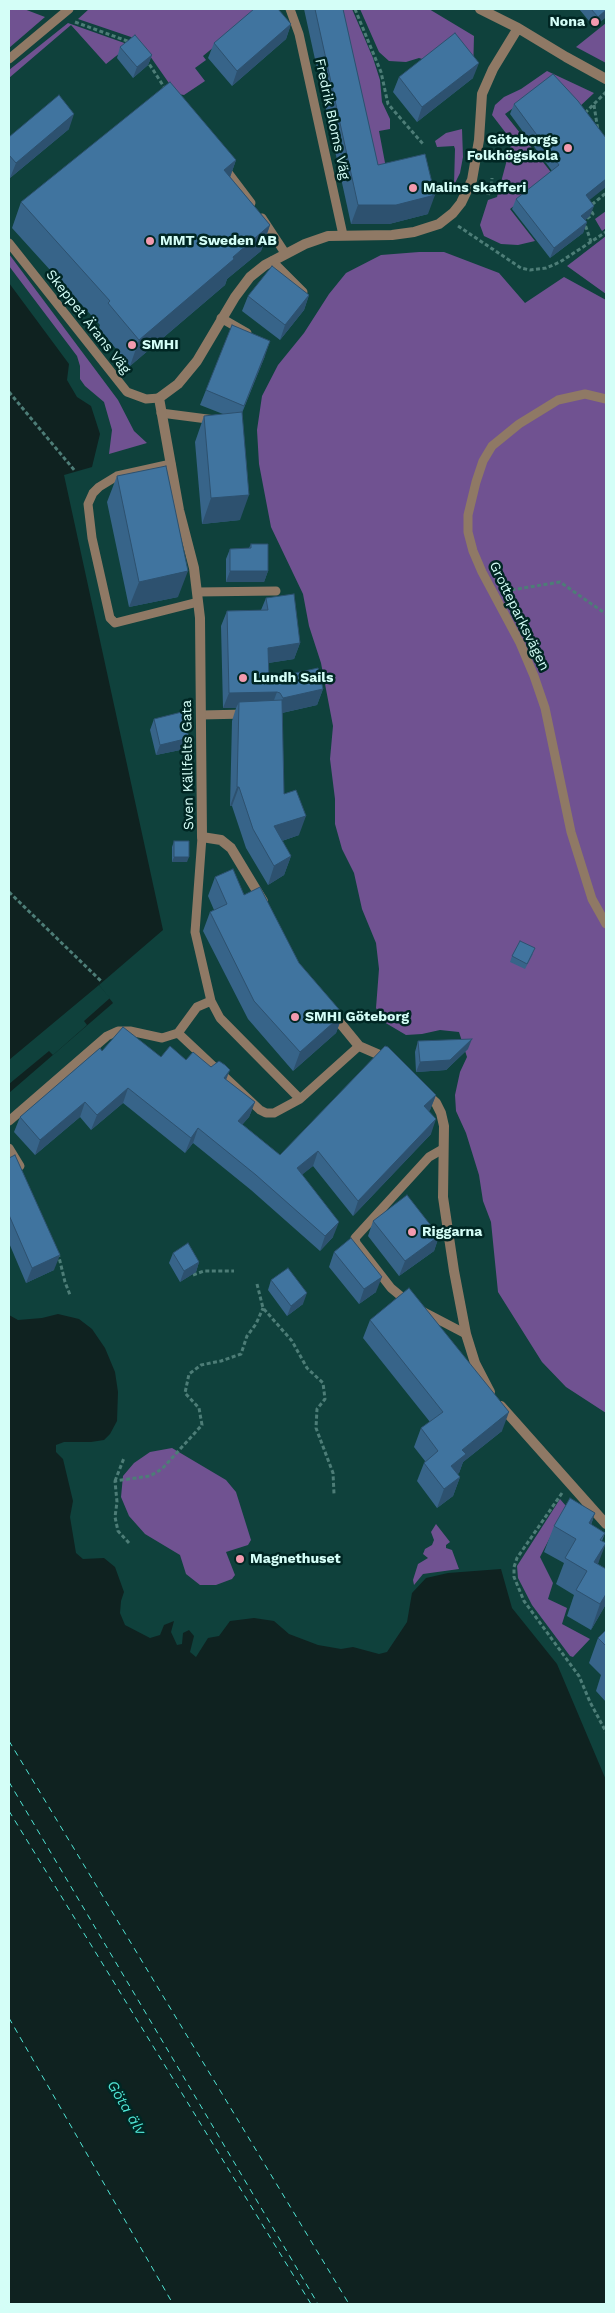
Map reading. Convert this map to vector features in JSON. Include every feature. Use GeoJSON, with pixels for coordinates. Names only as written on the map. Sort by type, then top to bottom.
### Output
{"type":"FeatureCollection","features":[{"type":"Feature","properties":{"kind":"street"},"geometry":{"type":"LineString","coordinates":[[484,10],[606,79]]}},
{"type":"Feature","properties":{"kind":"street"},"geometry":{"type":"LineString","coordinates":[[159,398],[178,384],[197,361],[221,318],[250,277],[272,261],[305,244],[328,236],[392,235],[414,232],[427,229],[447,219],[461,203],[472,180],[482,94],[493,69],[518,28]]}},
{"type":"Feature","properties":{"kind":"street","name":"Sven Källfelts Gata"},"geometry":{"type":"LineString","coordinates":[[159,398],[179,510],[194,568],[197,597],[201,715],[202,837],[221,840],[231,848],[249,874],[266,906]]}},
{"type":"Feature","properties":{"kind":"street"},"geometry":{"type":"LineString","coordinates":[[323,1002],[359,1046],[388,1057],[394,1064]]}},
{"type":"Feature","properties":{"kind":"street"},"geometry":{"type":"LineString","coordinates":[[415,1083],[436,1102],[444,1126],[443,1197],[466,1334],[475,1362],[488,1388],[505,1412],[606,1524]]}},
{"type":"Feature","properties":{"kind":"lane"},"geometry":{"type":"LineString","coordinates":[[9,59],[69,9]]}},
{"type":"Feature","properties":{"kind":"lane","name":"Fredrik Bloms Väg"},"geometry":{"type":"LineString","coordinates":[[290,9],[299,34],[316,104],[343,235]]}},
{"type":"Feature","properties":{"kind":"lane"},"geometry":{"type":"LineString","coordinates":[[216,158],[264,220],[285,254]]}},
{"type":"Feature","properties":{"kind":"lane","name":"Skeppet Ärans Väg"},"geometry":{"type":"LineString","coordinates":[[9,243],[127,392],[146,399],[159,398]]}},
{"type":"Feature","properties":{"kind":"lane"},"geometry":{"type":"LineString","coordinates":[[272,261],[307,296]]}},
{"type":"Feature","properties":{"kind":"lane"},"geometry":{"type":"LineString","coordinates":[[221,318],[253,337]]}},
{"type":"Feature","properties":{"kind":"lane","name":"Grotteparksvägen"},"geometry":{"type":"LineString","coordinates":[[606,399],[585,394],[558,400],[519,424],[492,446],[483,461],[468,515],[468,532],[472,551],[492,593],[520,643],[534,676],[547,717],[571,832],[592,898],[606,924]]}},
{"type":"Feature","properties":{"kind":"lane"},"geometry":{"type":"LineString","coordinates":[[161,413],[201,417],[228,423]]}},
{"type":"Feature","properties":{"kind":"lane"},"geometry":{"type":"LineString","coordinates":[[171,464],[117,476],[99,487],[93,493],[88,504],[92,538],[110,618],[115,622],[197,597],[276,591]]}},
{"type":"Feature","properties":{"kind":"lane"},"geometry":{"type":"LineString","coordinates":[[201,715],[253,714]]}},
{"type":"Feature","properties":{"kind":"lane"},"geometry":{"type":"LineString","coordinates":[[202,837],[195,932],[211,1001],[220,1018],[300,1099]]}},
{"type":"Feature","properties":{"kind":"lane"},"geometry":{"type":"LineString","coordinates":[[9,1121],[107,1036],[118,1031],[130,1031],[162,1038],[178,1033],[197,1007],[211,1001]]}},
{"type":"Feature","properties":{"kind":"lane"},"geometry":{"type":"LineString","coordinates":[[178,1033],[260,1110],[266,1113],[274,1113],[300,1099],[359,1046]]}},
{"type":"Feature","properties":{"kind":"lane"},"geometry":{"type":"LineString","coordinates":[[9,1148],[23,1174]]}},
{"type":"Feature","properties":{"kind":"lane"},"geometry":{"type":"LineString","coordinates":[[443,1149],[429,1157],[355,1238],[362,1251],[391,1288],[404,1300],[466,1334]]}},
{"type":"Feature","properties":{"kind":"path"},"geometry":{"type":"LineString","coordinates":[[355,9],[381,72],[388,104],[423,144]]}},
{"type":"Feature","properties":{"kind":"path"},"geometry":{"type":"LineString","coordinates":[[60,16],[129,41],[135,45]]}},
{"type":"Feature","properties":{"kind":"path"},"geometry":{"type":"LineString","coordinates":[[145,58],[168,94]]}},
{"type":"Feature","properties":{"kind":"path"},"geometry":{"type":"LineString","coordinates":[[585,113],[606,91]]}},
{"type":"Feature","properties":{"kind":"path"},"geometry":{"type":"LineString","coordinates":[[594,104],[598,133],[602,138]]}},
{"type":"Feature","properties":{"kind":"path"},"geometry":{"type":"LineString","coordinates":[[429,183],[451,187]]}},
{"type":"Feature","properties":{"kind":"path"},"geometry":{"type":"LineString","coordinates":[[591,242],[584,221],[593,214],[589,207],[606,193]]}},
{"type":"Feature","properties":{"kind":"path"},"geometry":{"type":"LineString","coordinates":[[447,219],[522,268],[530,270],[546,268],[560,262],[606,232]]}},
{"type":"Feature","properties":{"kind":"path"},"geometry":{"type":"LineString","coordinates":[[9,392],[74,471]]}},
{"type":"Feature","properties":{"kind":"path"},"geometry":{"type":"LineString","coordinates":[[492,593],[560,582],[606,614]]}},
{"type":"Feature","properties":{"kind":"path"},"geometry":{"type":"LineString","coordinates":[[9,892],[102,982]]}},
{"type":"Feature","properties":{"kind":"path"},"geometry":{"type":"LineString","coordinates":[[57,1250],[70,1295]]}},
{"type":"Feature","properties":{"kind":"path"},"geometry":{"type":"LineString","coordinates":[[193,1275],[204,1271],[234,1271]]}},
{"type":"Feature","properties":{"kind":"path"},"geometry":{"type":"LineString","coordinates":[[257,1284],[263,1308],[292,1341],[307,1368],[323,1383],[325,1399],[317,1409],[316,1428],[333,1473],[334,1494]]}},
{"type":"Feature","properties":{"kind":"path"},"geometry":{"type":"LineString","coordinates":[[115,1481],[150,1476],[162,1469],[202,1424],[199,1408],[185,1393],[189,1374],[201,1364],[221,1361],[241,1354],[247,1336],[256,1324],[263,1308]]}},
{"type":"Feature","properties":{"kind":"path"},"geometry":{"type":"LineString","coordinates":[[124,1458],[115,1481],[118,1502],[115,1517],[118,1531],[129,1543]]}},
{"type":"Feature","properties":{"kind":"path"},"geometry":{"type":"LineString","coordinates":[[570,1482],[517,1558],[514,1567],[514,1577],[524,1600],[579,1676],[606,1732]]}},
{"type":"Feature","properties":{"kind":"shaded area"},"geometry":{"type":"Polygon","coordinates":[[[9,9],[24,9],[45,17],[9,48],[9,9]]]}},
{"type":"Feature","properties":{"kind":"shaded area"},"geometry":{"type":"Polygon","coordinates":[[[89,9],[260,9],[203,56],[206,60],[195,68],[205,81],[184,95],[178,94],[150,56],[131,37],[78,19],[89,9]]]}},
{"type":"Feature","properties":{"kind":"shaded area"},"geometry":{"type":"Polygon","coordinates":[[[334,9],[352,9],[373,58],[380,80],[382,102],[390,119],[390,129],[379,131],[386,168],[371,172],[334,9]]]}},
{"type":"Feature","properties":{"kind":"shaded area"},"geometry":{"type":"Polygon","coordinates":[[[360,9],[429,9],[474,36],[473,75],[419,58],[406,62],[389,61],[379,52],[360,9]]]}},
{"type":"Feature","properties":{"kind":"shaded area"},"geometry":{"type":"Polygon","coordinates":[[[68,23],[130,45],[106,64],[71,25],[9,78],[9,70],[68,23]]]}},
{"type":"Feature","properties":{"kind":"shaded area"},"geometry":{"type":"Polygon","coordinates":[[[606,23],[606,63],[576,47],[606,23]]]}},
{"type":"Feature","properties":{"kind":"shaded area"},"geometry":{"type":"Polygon","coordinates":[[[547,71],[594,93],[576,110],[549,82],[505,114],[565,190],[548,180],[510,209],[535,241],[518,245],[501,244],[484,236],[480,225],[488,200],[497,197],[512,141],[492,115],[495,105],[504,97],[521,89],[547,71]]]}},
{"type":"Feature","properties":{"kind":"shaded area"},"geometry":{"type":"Polygon","coordinates":[[[462,129],[463,157],[460,173],[454,185],[454,146],[437,147],[435,141],[446,133],[462,129]]]}},
{"type":"Feature","properties":{"kind":"shaded area"},"geometry":{"type":"Polygon","coordinates":[[[606,211],[606,228],[602,231],[595,219],[606,211]]]}},
{"type":"Feature","properties":{"kind":"shaded area"},"geometry":{"type":"Polygon","coordinates":[[[606,236],[606,294],[567,266],[606,236]]]}},
{"type":"Feature","properties":{"kind":"shaded area"},"geometry":{"type":"Polygon","coordinates":[[[444,252],[499,273],[525,303],[564,277],[606,300],[606,1413],[566,1387],[542,1362],[498,1292],[491,1222],[483,1201],[479,1175],[466,1133],[456,1111],[455,1095],[460,1072],[467,1057],[459,1032],[440,1030],[406,1035],[384,1022],[376,1008],[379,969],[376,943],[362,909],[354,873],[342,849],[335,824],[335,799],[330,759],[333,726],[321,663],[309,626],[303,594],[271,527],[259,464],[257,430],[262,396],[278,365],[304,333],[329,294],[346,273],[381,255],[444,252]]]}},
{"type":"Feature","properties":{"kind":"shaded area"},"geometry":{"type":"Polygon","coordinates":[[[9,254],[118,400],[134,431],[147,443],[109,454],[112,430],[104,402],[85,386],[80,379],[80,366],[77,356],[9,266],[9,254]]]}},
{"type":"Feature","properties":{"kind":"shaded area"},"geometry":{"type":"Polygon","coordinates":[[[172,1448],[226,1480],[236,1492],[251,1540],[248,1545],[226,1552],[235,1575],[232,1579],[216,1585],[200,1585],[186,1574],[180,1555],[145,1534],[129,1516],[121,1497],[123,1476],[134,1463],[150,1452],[172,1448]]]}},
{"type":"Feature","properties":{"kind":"shaded area"},"geometry":{"type":"Polygon","coordinates":[[[560,1499],[566,1506],[540,1557],[553,1583],[548,1599],[567,1608],[562,1624],[590,1639],[573,1657],[570,1656],[532,1605],[518,1578],[517,1566],[560,1499]]]}},
{"type":"Feature","properties":{"kind":"shaded area"},"geometry":{"type":"Polygon","coordinates":[[[436,1524],[450,1542],[446,1545],[446,1548],[452,1550],[459,1569],[423,1574],[414,1585],[413,1580],[418,1564],[428,1558],[423,1554],[425,1549],[432,1545],[434,1540],[431,1532],[436,1524]]]}},
{"type":"Feature","properties":{"kind":"water"},"geometry":{"type":"Polygon","coordinates":[[[9,283],[69,364],[67,380],[77,397],[91,406],[100,434],[92,467],[64,475],[163,930],[99,985],[113,1003],[9,1093],[9,283]]]}},
{"type":"Feature","properties":{"kind":"water","name":"Göta älv"},"geometry":{"type":"Polygon","coordinates":[[[58,1314],[79,1319],[92,1329],[105,1348],[115,1372],[118,1392],[117,1421],[110,1434],[104,1440],[64,1442],[56,1445],[56,1452],[63,1459],[73,1501],[70,1517],[76,1553],[83,1559],[104,1558],[115,1567],[124,1592],[120,1613],[125,1625],[150,1638],[160,1635],[164,1625],[174,1621],[171,1632],[177,1645],[182,1644],[183,1633],[189,1630],[194,1636],[190,1652],[196,1657],[208,1638],[219,1636],[230,1621],[254,1618],[274,1621],[289,1634],[318,1645],[341,1649],[353,1647],[379,1654],[387,1652],[407,1622],[412,1593],[426,1578],[448,1573],[501,1569],[512,1608],[557,1664],[606,1780],[606,2304],[9,2304],[9,1315],[18,1320],[42,1318],[58,1314]]]}},
{"type":"Feature","properties":{"kind":"pier"},"geometry":{"type":"Polygon","coordinates":[[[99,985],[110,998],[84,1021],[87,1025],[53,1055],[49,1051],[9,1084],[9,1060],[99,985]]]}},
{"type":"Feature","properties":{"kind":"building"},"geometry":{"type":"Polygon","coordinates":[[[254,9],[278,9],[291,24],[237,71],[214,43],[254,9]]]}},
{"type":"Feature","properties":{"kind":"building"},"geometry":{"type":"Polygon","coordinates":[[[315,9],[343,9],[378,165],[425,154],[435,195],[396,205],[358,205],[315,9]]]}},
{"type":"Feature","properties":{"kind":"building"},"geometry":{"type":"Polygon","coordinates":[[[591,9],[606,9],[606,10],[598,17],[591,9]]]}},
{"type":"Feature","properties":{"kind":"building"},"geometry":{"type":"Polygon","coordinates":[[[455,33],[479,63],[422,107],[399,77],[455,33]]]}},
{"type":"Feature","properties":{"kind":"building"},"geometry":{"type":"Polygon","coordinates":[[[135,35],[152,55],[137,67],[120,47],[135,35]]]}},
{"type":"Feature","properties":{"kind":"building"},"geometry":{"type":"Polygon","coordinates":[[[553,74],[578,101],[606,138],[606,179],[586,195],[594,206],[581,216],[587,222],[554,248],[516,199],[559,165],[514,104],[553,74]]]}},
{"type":"Feature","properties":{"kind":"building"},"geometry":{"type":"Polygon","coordinates":[[[170,82],[236,160],[224,170],[270,225],[233,257],[234,259],[139,340],[108,303],[110,301],[21,202],[170,82]]]}},
{"type":"Feature","properties":{"kind":"building"},"geometry":{"type":"Polygon","coordinates":[[[59,95],[74,114],[16,163],[9,155],[9,137],[59,95]]]}},
{"type":"Feature","properties":{"kind":"building"},"geometry":{"type":"Polygon","coordinates":[[[272,266],[309,295],[285,325],[248,296],[272,266]]]}},
{"type":"Feature","properties":{"kind":"building"},"geometry":{"type":"Polygon","coordinates":[[[232,325],[270,341],[244,406],[206,390],[232,325]]]}},
{"type":"Feature","properties":{"kind":"building"},"geometry":{"type":"Polygon","coordinates":[[[242,412],[249,495],[211,498],[204,416],[242,412]]]}},
{"type":"Feature","properties":{"kind":"building"},"geometry":{"type":"Polygon","coordinates":[[[166,466],[188,571],[139,582],[117,476],[166,466]]]}},
{"type":"Feature","properties":{"kind":"building"},"geometry":{"type":"Polygon","coordinates":[[[251,544],[268,544],[268,571],[230,571],[230,549],[251,548],[251,544]]]}},
{"type":"Feature","properties":{"kind":"building"},"geometry":{"type":"Polygon","coordinates":[[[294,594],[300,643],[268,648],[269,679],[318,668],[323,689],[283,698],[277,692],[229,693],[227,611],[268,610],[266,598],[294,594]]]}},
{"type":"Feature","properties":{"kind":"building"},"geometry":{"type":"Polygon","coordinates":[[[282,700],[284,794],[296,790],[306,816],[274,826],[291,856],[274,866],[253,829],[239,787],[237,787],[239,702],[282,700]]]}},
{"type":"Feature","properties":{"kind":"building"},"geometry":{"type":"Polygon","coordinates":[[[182,712],[189,738],[160,745],[154,719],[182,712]]]}},
{"type":"Feature","properties":{"kind":"building"},"geometry":{"type":"Polygon","coordinates":[[[174,841],[189,841],[189,857],[174,857],[174,841]]]}},
{"type":"Feature","properties":{"kind":"building"},"geometry":{"type":"Polygon","coordinates":[[[233,869],[244,895],[260,887],[299,963],[343,1014],[300,1052],[254,1001],[210,912],[227,904],[215,877],[233,869]]]}},
{"type":"Feature","properties":{"kind":"building"},"geometry":{"type":"Polygon","coordinates":[[[520,941],[535,948],[527,964],[512,956],[520,941]]]}},
{"type":"Feature","properties":{"kind":"building"},"geometry":{"type":"Polygon","coordinates":[[[123,1027],[161,1057],[170,1046],[186,1060],[193,1052],[211,1067],[219,1061],[225,1065],[230,1070],[224,1078],[255,1102],[238,1121],[280,1155],[385,1046],[436,1095],[424,1106],[436,1119],[358,1201],[318,1151],[297,1168],[339,1222],[325,1236],[256,1175],[198,1128],[191,1138],[128,1088],[97,1115],[85,1102],[40,1140],[20,1117],[100,1048],[102,1051],[123,1027]]]}},
{"type":"Feature","properties":{"kind":"building"},"geometry":{"type":"Polygon","coordinates":[[[472,1039],[450,1060],[420,1062],[418,1041],[472,1039]]]}},
{"type":"Feature","properties":{"kind":"building"},"geometry":{"type":"Polygon","coordinates":[[[15,1155],[60,1255],[32,1268],[9,1215],[9,1158],[15,1155]]]}},
{"type":"Feature","properties":{"kind":"building"},"geometry":{"type":"Polygon","coordinates":[[[407,1195],[439,1236],[405,1261],[373,1221],[407,1195]]]}},
{"type":"Feature","properties":{"kind":"building"},"geometry":{"type":"Polygon","coordinates":[[[351,1238],[382,1277],[364,1289],[334,1252],[351,1238]]]}},
{"type":"Feature","properties":{"kind":"building"},"geometry":{"type":"Polygon","coordinates":[[[188,1243],[199,1262],[184,1271],[173,1253],[188,1243]]]}},
{"type":"Feature","properties":{"kind":"building"},"geometry":{"type":"Polygon","coordinates":[[[288,1268],[307,1293],[291,1306],[271,1280],[288,1268]]]}},
{"type":"Feature","properties":{"kind":"building"},"geometry":{"type":"Polygon","coordinates":[[[409,1288],[509,1412],[462,1450],[466,1454],[451,1466],[460,1477],[444,1489],[424,1463],[438,1451],[421,1428],[443,1412],[370,1320],[409,1288]]]}},
{"type":"Feature","properties":{"kind":"building"},"geometry":{"type":"Polygon","coordinates":[[[570,1498],[595,1513],[589,1523],[605,1533],[600,1540],[606,1543],[594,1562],[606,1569],[606,1594],[600,1604],[576,1590],[587,1571],[565,1558],[576,1539],[554,1526],[570,1498]]]}},
{"type":"Feature","properties":{"kind":"building"},"geometry":{"type":"Polygon","coordinates":[[[606,1630],[606,1646],[598,1638],[606,1630]]]}},
{"type":"Feature","properties":{"kind":"ferry route"},"geometry":{"type":"LineString","coordinates":[[9,1741],[349,2304]]}},
{"type":"Feature","properties":{"kind":"ferry route"},"geometry":{"type":"LineString","coordinates":[[9,1782],[318,2304]]}},
{"type":"Feature","properties":{"kind":"ferry route"},"geometry":{"type":"LineString","coordinates":[[9,1811],[311,2304]]}},
{"type":"Feature","properties":{"kind":"ferry route"},"geometry":{"type":"LineString","coordinates":[[9,2018],[173,2304]]}},
{"type":"Feature","properties":{"kind":"place","name":"Nona"},"geometry":{"type":"Point","coordinates":[595,22]}},
{"type":"Feature","properties":{"kind":"place","name":"Göteborgs Folkhögskola"},"geometry":{"type":"Point","coordinates":[568,148]}},
{"type":"Feature","properties":{"kind":"place","name":"Malins skafferi"},"geometry":{"type":"Point","coordinates":[413,188]}},
{"type":"Feature","properties":{"kind":"place","name":"MMT Sweden AB"},"geometry":{"type":"Point","coordinates":[150,241]}},
{"type":"Feature","properties":{"kind":"place","name":"SMHI"},"geometry":{"type":"Point","coordinates":[132,345]}},
{"type":"Feature","properties":{"kind":"place","name":"Lundh Sails"},"geometry":{"type":"Point","coordinates":[243,678]}},
{"type":"Feature","properties":{"kind":"place","name":"SMHI Göteborg"},"geometry":{"type":"Point","coordinates":[295,1017]}},
{"type":"Feature","properties":{"kind":"place","name":"Riggarna"},"geometry":{"type":"Point","coordinates":[412,1232]}},
{"type":"Feature","properties":{"kind":"place","name":"Magnethuset"},"geometry":{"type":"Point","coordinates":[240,1559]}}]}
